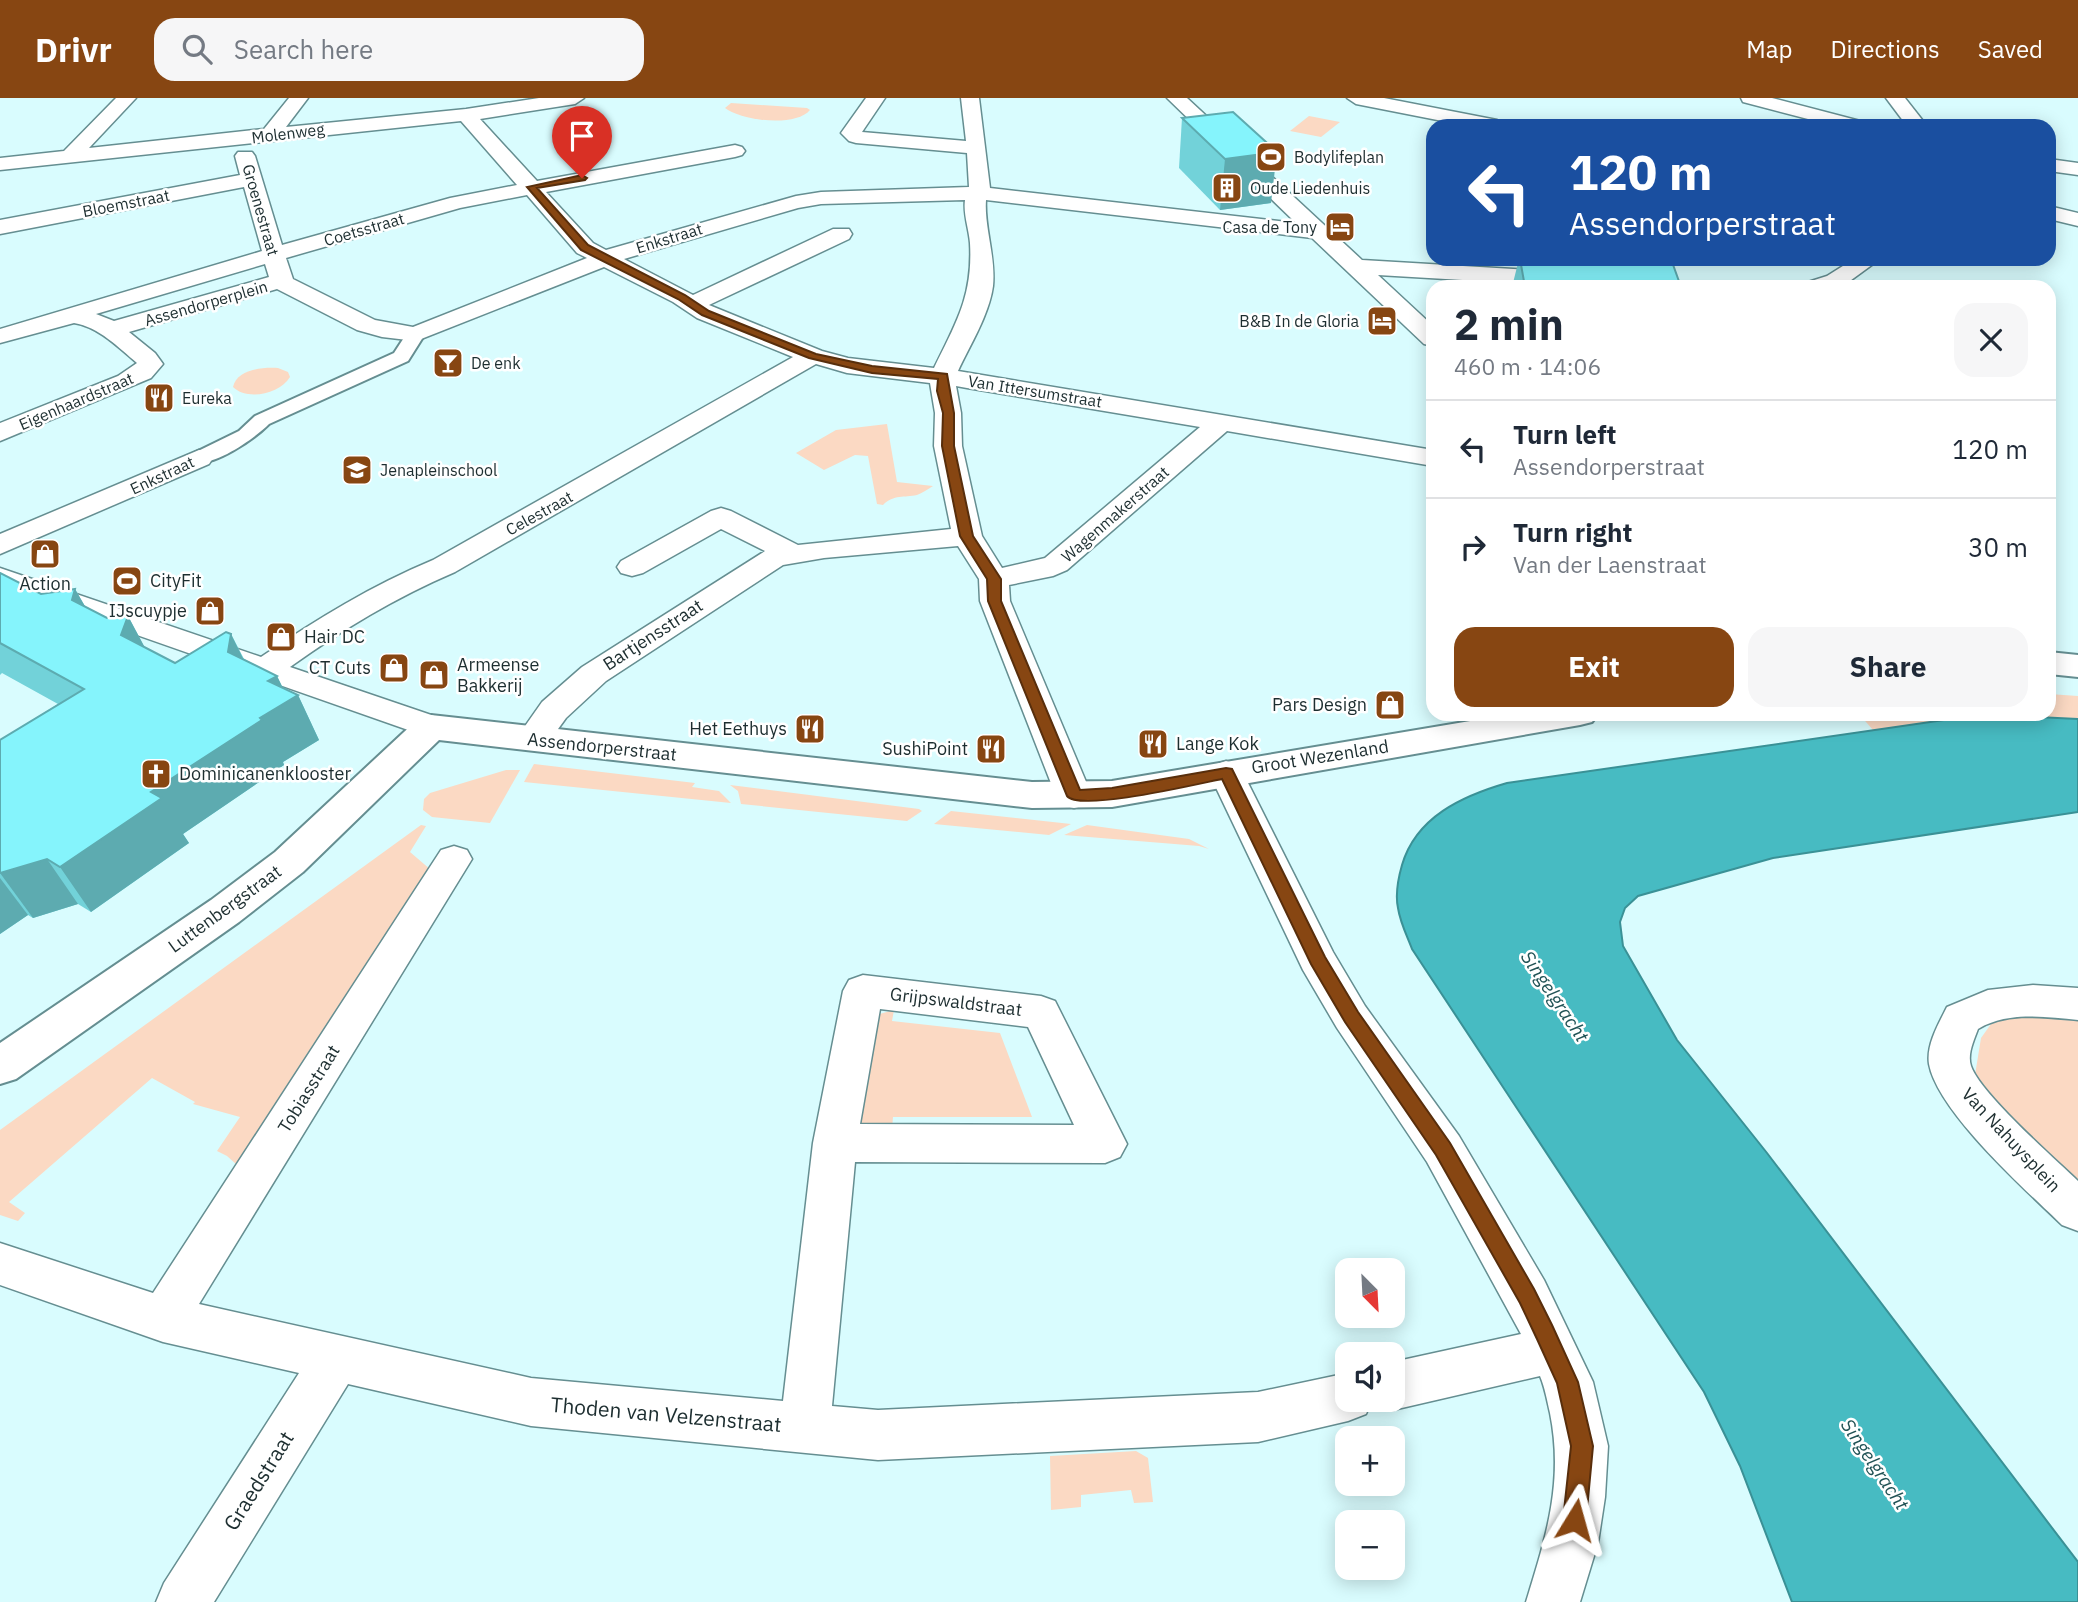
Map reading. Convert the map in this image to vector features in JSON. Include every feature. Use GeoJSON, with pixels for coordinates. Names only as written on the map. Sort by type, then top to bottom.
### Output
{"type":"FeatureCollection","features":[{"type":"Feature","properties":{"kind":"main road"},"geometry":{"type":"LineString","coordinates":[[2056,664],[2078,666]]}},
{"type":"Feature","properties":{"kind":"main road","name":"Groot Wezenland"},"geometry":{"type":"LineString","coordinates":[[1226,773],[1538,721]]}},
{"type":"Feature","properties":{"kind":"main road","name":"Assendorperstraat"},"geometry":{"type":"LineString","coordinates":[[431,727],[1032,795],[1112,794],[1226,773]]}},
{"type":"Feature","properties":{"kind":"main road","name":"Luttenbergstraat"},"geometry":{"type":"LineString","coordinates":[[0,1066],[225,911],[289,862],[431,727]]}},
{"type":"Feature","properties":{"kind":"street"},"geometry":{"type":"LineString","coordinates":[[71,155],[127,98]]}},
{"type":"Feature","properties":{"kind":"street"},"geometry":{"type":"LineString","coordinates":[[271,133],[299,98]]}},
{"type":"Feature","properties":{"kind":"street","name":"Molenweg"},"geometry":{"type":"LineString","coordinates":[[0,164],[243,138],[455,109],[575,98]]}},
{"type":"Feature","properties":{"kind":"street"},"geometry":{"type":"LineString","coordinates":[[876,98],[851,133],[856,137],[975,148]]}},
{"type":"Feature","properties":{"kind":"street"},"geometry":{"type":"LineString","coordinates":[[970,98],[981,183],[975,203],[981,243],[981,286],[976,306],[943,376],[948,413],[948,446],[967,536],[994,579],[995,601],[1074,796]]}},
{"type":"Feature","properties":{"kind":"street"},"geometry":{"type":"LineString","coordinates":[[1176,98],[1426,332]]}},
{"type":"Feature","properties":{"kind":"street"},"geometry":{"type":"LineString","coordinates":[[1356,98],[1462,119]]}},
{"type":"Feature","properties":{"kind":"street"},"geometry":{"type":"LineString","coordinates":[[1750,98],[1830,119]]}},
{"type":"Feature","properties":{"kind":"street"},"geometry":{"type":"LineString","coordinates":[[1895,98],[1912,119]]}},
{"type":"Feature","properties":{"kind":"street"},"geometry":{"type":"LineString","coordinates":[[1474,119],[1487,106]]}},
{"type":"Feature","properties":{"kind":"street","name":"Van Ittersumstraat"},"geometry":{"type":"LineString","coordinates":[[455,109],[531,187],[584,247],[705,313],[813,356],[872,369],[943,376],[1426,457]]}},
{"type":"Feature","properties":{"kind":"street","name":"Groenestraat"},"geometry":{"type":"LineString","coordinates":[[243,138],[242,149],[281,281]]}},
{"type":"Feature","properties":{"kind":"street","name":"Coetsstraat"},"geometry":{"type":"LineString","coordinates":[[0,336],[457,202],[735,150]]}},
{"type":"Feature","properties":{"kind":"street"},"geometry":{"type":"LineString","coordinates":[[2056,166],[2078,169]]}},
{"type":"Feature","properties":{"kind":"street","name":"Bloemstraat"},"geometry":{"type":"LineString","coordinates":[[0,227],[253,179]]}},
{"type":"Feature","properties":{"kind":"street","name":"Enkstraat"},"geometry":{"type":"LineString","coordinates":[[0,545],[199,458],[246,435],[262,420],[401,357],[416,334],[604,258],[681,233],[796,202],[821,198],[979,193],[1321,232]]}},
{"type":"Feature","properties":{"kind":"street"},"geometry":{"type":"LineString","coordinates":[[2056,214],[2078,220]]}},
{"type":"Feature","properties":{"kind":"street"},"geometry":{"type":"LineString","coordinates":[[692,304],[841,234]]}},
{"type":"Feature","properties":{"kind":"street"},"geometry":{"type":"LineString","coordinates":[[1358,267],[1426,266]]}},
{"type":"Feature","properties":{"kind":"street"},"geometry":{"type":"LineString","coordinates":[[1458,266],[1583,280]]}},
{"type":"Feature","properties":{"kind":"street"},"geometry":{"type":"LineString","coordinates":[[1837,280],[1858,266]]}},
{"type":"Feature","properties":{"kind":"street","name":"Assendorperplein"},"geometry":{"type":"LineString","coordinates":[[110,330],[281,281],[289,288],[377,331],[416,334]]}},
{"type":"Feature","properties":{"kind":"street","name":"Assendorperplein"},"geometry":{"type":"LineString","coordinates":[[74,316],[88,316],[110,330],[150,364]]}},
{"type":"Feature","properties":{"kind":"street","name":"Celestraat"},"geometry":{"type":"LineString","coordinates":[[265,668],[342,616],[406,582],[444,566],[625,466],[648,448],[813,356]]}},
{"type":"Feature","properties":{"kind":"street","name":"Eigenhaardstraat"},"geometry":{"type":"LineString","coordinates":[[0,433],[127,381],[142,373],[150,364]]}},
{"type":"Feature","properties":{"kind":"street","name":"Wagenmakerstraat"},"geometry":{"type":"LineString","coordinates":[[994,579],[1042,570],[1056,564],[1223,421]]}},
{"type":"Feature","properties":{"kind":"street"},"geometry":{"type":"LineString","coordinates":[[632,567],[721,517],[791,553]]}},
{"type":"Feature","properties":{"kind":"street","name":"Bartjensstraat"},"geometry":{"type":"LineString","coordinates":[[533,739],[554,710],[594,674],[774,558],[791,553],[967,536]]}},
{"type":"Feature","properties":{"kind":"street","name":"Assendorperstraat"},"geometry":{"type":"LineString","coordinates":[[0,577],[265,668],[380,712],[431,727]]}},
{"type":"Feature","properties":{"kind":"street","name":"Groot Wezenland"},"geometry":{"type":"LineString","coordinates":[[1226,773],[1317,960],[1351,1017],[1443,1149],[1527,1296],[1568,1382],[1582,1446],[1575,1520],[1553,1602]]}},
{"type":"Feature","properties":{"kind":"street","name":"Tobiasstraat"},"geometry":{"type":"LineString","coordinates":[[163,1319],[454,859]]}},
{"type":"Feature","properties":{"kind":"street","name":"Grijpswaldstraat"},"geometry":{"type":"LineString","coordinates":[[805,1429],[835,1143],[863,991],[1041,1012],[1105,1144],[835,1143]]}},
{"type":"Feature","properties":{"kind":"street","name":"Van Nahuysplein"},"geometry":{"type":"LineString","coordinates":[[2078,1004],[2036,1000],[1989,1005],[1961,1019],[1950,1049],[1950,1068],[1960,1086],[1990,1122],[2078,1211]]}},
{"type":"Feature","properties":{"kind":"street","name":"Thoden van Velzenstraat"},"geometry":{"type":"LineString","coordinates":[[0,1264],[163,1319],[335,1360],[531,1402],[878,1435],[1258,1417],[1335,1399]]}},
{"type":"Feature","properties":{"kind":"street"},"geometry":{"type":"LineString","coordinates":[[1405,1383],[1553,1350]]}},
{"type":"Feature","properties":{"kind":"street","name":"Graedstraat"},"geometry":{"type":"LineString","coordinates":[[183,1602],[335,1360]]}},
{"type":"Feature","properties":{"kind":"shaded area"},"geometry":{"type":"Polygon","coordinates":[[[731,103],[810,110],[803,116],[792,119],[755,119],[725,108],[731,103]]]}},
{"type":"Feature","properties":{"kind":"shaded area"},"geometry":{"type":"Polygon","coordinates":[[[1309,116],[1340,122],[1321,137],[1290,131],[1309,116]]]}},
{"type":"Feature","properties":{"kind":"shaded area"},"geometry":{"type":"Polygon","coordinates":[[[278,368],[288,372],[290,377],[279,388],[263,394],[246,394],[233,387],[235,381],[245,373],[278,368]]]}},
{"type":"Feature","properties":{"kind":"shaded area"},"geometry":{"type":"Polygon","coordinates":[[[887,424],[897,482],[933,486],[917,495],[895,498],[883,505],[877,504],[868,456],[855,455],[824,470],[796,453],[836,430],[887,424]]]}},
{"type":"Feature","properties":{"kind":"shaded area"},"geometry":{"type":"Polygon","coordinates":[[[2056,694],[2078,696],[2078,719],[2056,717],[2056,694]]]}},
{"type":"Feature","properties":{"kind":"shaded area"},"geometry":{"type":"Polygon","coordinates":[[[1865,721],[1950,721],[1873,730],[1865,721]]]}},
{"type":"Feature","properties":{"kind":"shaded area"},"geometry":{"type":"Polygon","coordinates":[[[534,764],[695,783],[692,787],[719,791],[731,803],[524,782],[534,764]]]}},
{"type":"Feature","properties":{"kind":"shaded area"},"geometry":{"type":"Polygon","coordinates":[[[506,770],[520,770],[490,823],[432,817],[423,810],[424,799],[430,793],[506,770]]]}},
{"type":"Feature","properties":{"kind":"shaded area"},"geometry":{"type":"Polygon","coordinates":[[[730,785],[922,811],[907,821],[741,804],[738,791],[730,785]]]}},
{"type":"Feature","properties":{"kind":"shaded area"},"geometry":{"type":"Polygon","coordinates":[[[951,811],[1071,824],[1049,835],[934,824],[951,811]]]}},
{"type":"Feature","properties":{"kind":"shaded area"},"geometry":{"type":"Polygon","coordinates":[[[421,825],[426,826],[410,852],[431,870],[237,1165],[217,1151],[240,1117],[193,1104],[195,1102],[152,1078],[9,1202],[25,1213],[18,1221],[0,1215],[0,1130],[421,825]]]}},
{"type":"Feature","properties":{"kind":"shaded area"},"geometry":{"type":"Polygon","coordinates":[[[1087,825],[1189,839],[1209,849],[1064,835],[1087,825]]]}},
{"type":"Feature","properties":{"kind":"shaded area"},"geometry":{"type":"Polygon","coordinates":[[[894,1010],[892,1021],[1000,1033],[1032,1117],[893,1117],[892,1129],[859,1126],[876,1015],[894,1010]]]}},
{"type":"Feature","properties":{"kind":"shaded area"},"geometry":{"type":"Polygon","coordinates":[[[2078,1015],[2078,1198],[1999,1117],[1975,1075],[1981,1038],[1991,1024],[2004,1016],[2078,1015]]]}},
{"type":"Feature","properties":{"kind":"shaded area"},"geometry":{"type":"Polygon","coordinates":[[[1136,1451],[1148,1458],[1153,1502],[1134,1503],[1131,1490],[1081,1495],[1081,1507],[1051,1510],[1050,1456],[1136,1451]]]}},
{"type":"Feature","properties":{"kind":"water","name":"Singelgracht"},"geometry":{"type":"Polygon","coordinates":[[[2078,719],[2078,812],[1773,858],[1638,896],[1625,908],[1620,922],[1623,946],[1677,1040],[1767,1153],[2078,1562],[2078,1602],[1792,1602],[1740,1466],[1704,1392],[1412,949],[1402,924],[1397,903],[1397,886],[1409,848],[1418,834],[1430,821],[1458,802],[1507,783],[1937,721],[2078,719]]]}},
{"type":"Feature","properties":{"kind":"building"},"geometry":{"type":"Polygon","coordinates":[[[1233,112],[1277,152],[1225,159],[1182,118],[1233,112]]]}},
{"type":"Feature","properties":{"kind":"building"},"geometry":{"type":"Polygon","coordinates":[[[1521,266],[1674,266],[1678,280],[1524,280],[1521,266]]]}},
{"type":"Feature","properties":{"kind":"building","name":"Dominicanenklooster"},"geometry":{"type":"Polygon","coordinates":[[[0,573],[41,594],[75,589],[72,600],[107,618],[128,616],[121,635],[175,663],[226,632],[231,634],[228,652],[277,676],[268,681],[298,695],[151,792],[162,798],[60,867],[47,859],[0,873],[0,740],[84,689],[0,643],[0,573]]]}},
{"type":"Feature","properties":{"kind":"place","name":"Bodylifeplan"},"geometry":{"type":"Point","coordinates":[1271,157]}},
{"type":"Feature","properties":{"kind":"place","name":"Oude Liedenhuis"},"geometry":{"type":"Point","coordinates":[1227,188]}},
{"type":"Feature","properties":{"kind":"place","name":"Casa de Tony"},"geometry":{"type":"Point","coordinates":[1340,227]}},
{"type":"Feature","properties":{"kind":"place","name":"B&B In de Gloria"},"geometry":{"type":"Point","coordinates":[1382,321]}},
{"type":"Feature","properties":{"kind":"place","name":"De enk"},"geometry":{"type":"Point","coordinates":[448,363]}},
{"type":"Feature","properties":{"kind":"place","name":"Eureka"},"geometry":{"type":"Point","coordinates":[159,398]}},
{"type":"Feature","properties":{"kind":"place","name":"Jenapleinschool"},"geometry":{"type":"Point","coordinates":[357,470]}},
{"type":"Feature","properties":{"kind":"place","name":"Action"},"geometry":{"type":"Point","coordinates":[45,554]}},
{"type":"Feature","properties":{"kind":"place","name":"CityFit"},"geometry":{"type":"Point","coordinates":[127,581]}},
{"type":"Feature","properties":{"kind":"place","name":"IJscuypje"},"geometry":{"type":"Point","coordinates":[210,611]}},
{"type":"Feature","properties":{"kind":"place","name":"Hair DC"},"geometry":{"type":"Point","coordinates":[281,637]}},
{"type":"Feature","properties":{"kind":"place","name":"CT Cuts"},"geometry":{"type":"Point","coordinates":[394,668]}},
{"type":"Feature","properties":{"kind":"place","name":"Armeense Bakkerij"},"geometry":{"type":"Point","coordinates":[434,675]}},
{"type":"Feature","properties":{"kind":"place","name":"Pars Design"},"geometry":{"type":"Point","coordinates":[1390,705]}},
{"type":"Feature","properties":{"kind":"place","name":"Het Eethuys"},"geometry":{"type":"Point","coordinates":[810,729]}},
{"type":"Feature","properties":{"kind":"place","name":"Lange Kok"},"geometry":{"type":"Point","coordinates":[1153,744]}},
{"type":"Feature","properties":{"kind":"place","name":"SushiPoint"},"geometry":{"type":"Point","coordinates":[991,749]}},
{"type":"Feature","properties":{"kind":"place","name":"Dominicanenklooster"},"geometry":{"type":"Point","coordinates":[156,774]}},
{"type":"Feature","properties":{"kind":"route"},"geometry":{"type":"LineString","coordinates":[[582,178],[531,187],[584,247],[604,258],[681,297],[705,313],[813,356],[872,369],[943,376],[948,413],[948,446],[967,536],[994,579],[995,601],[1074,796],[1112,794],[1226,773],[1317,960],[1351,1017],[1443,1149],[1527,1296],[1568,1382],[1582,1446],[1575,1520]]}}]}
